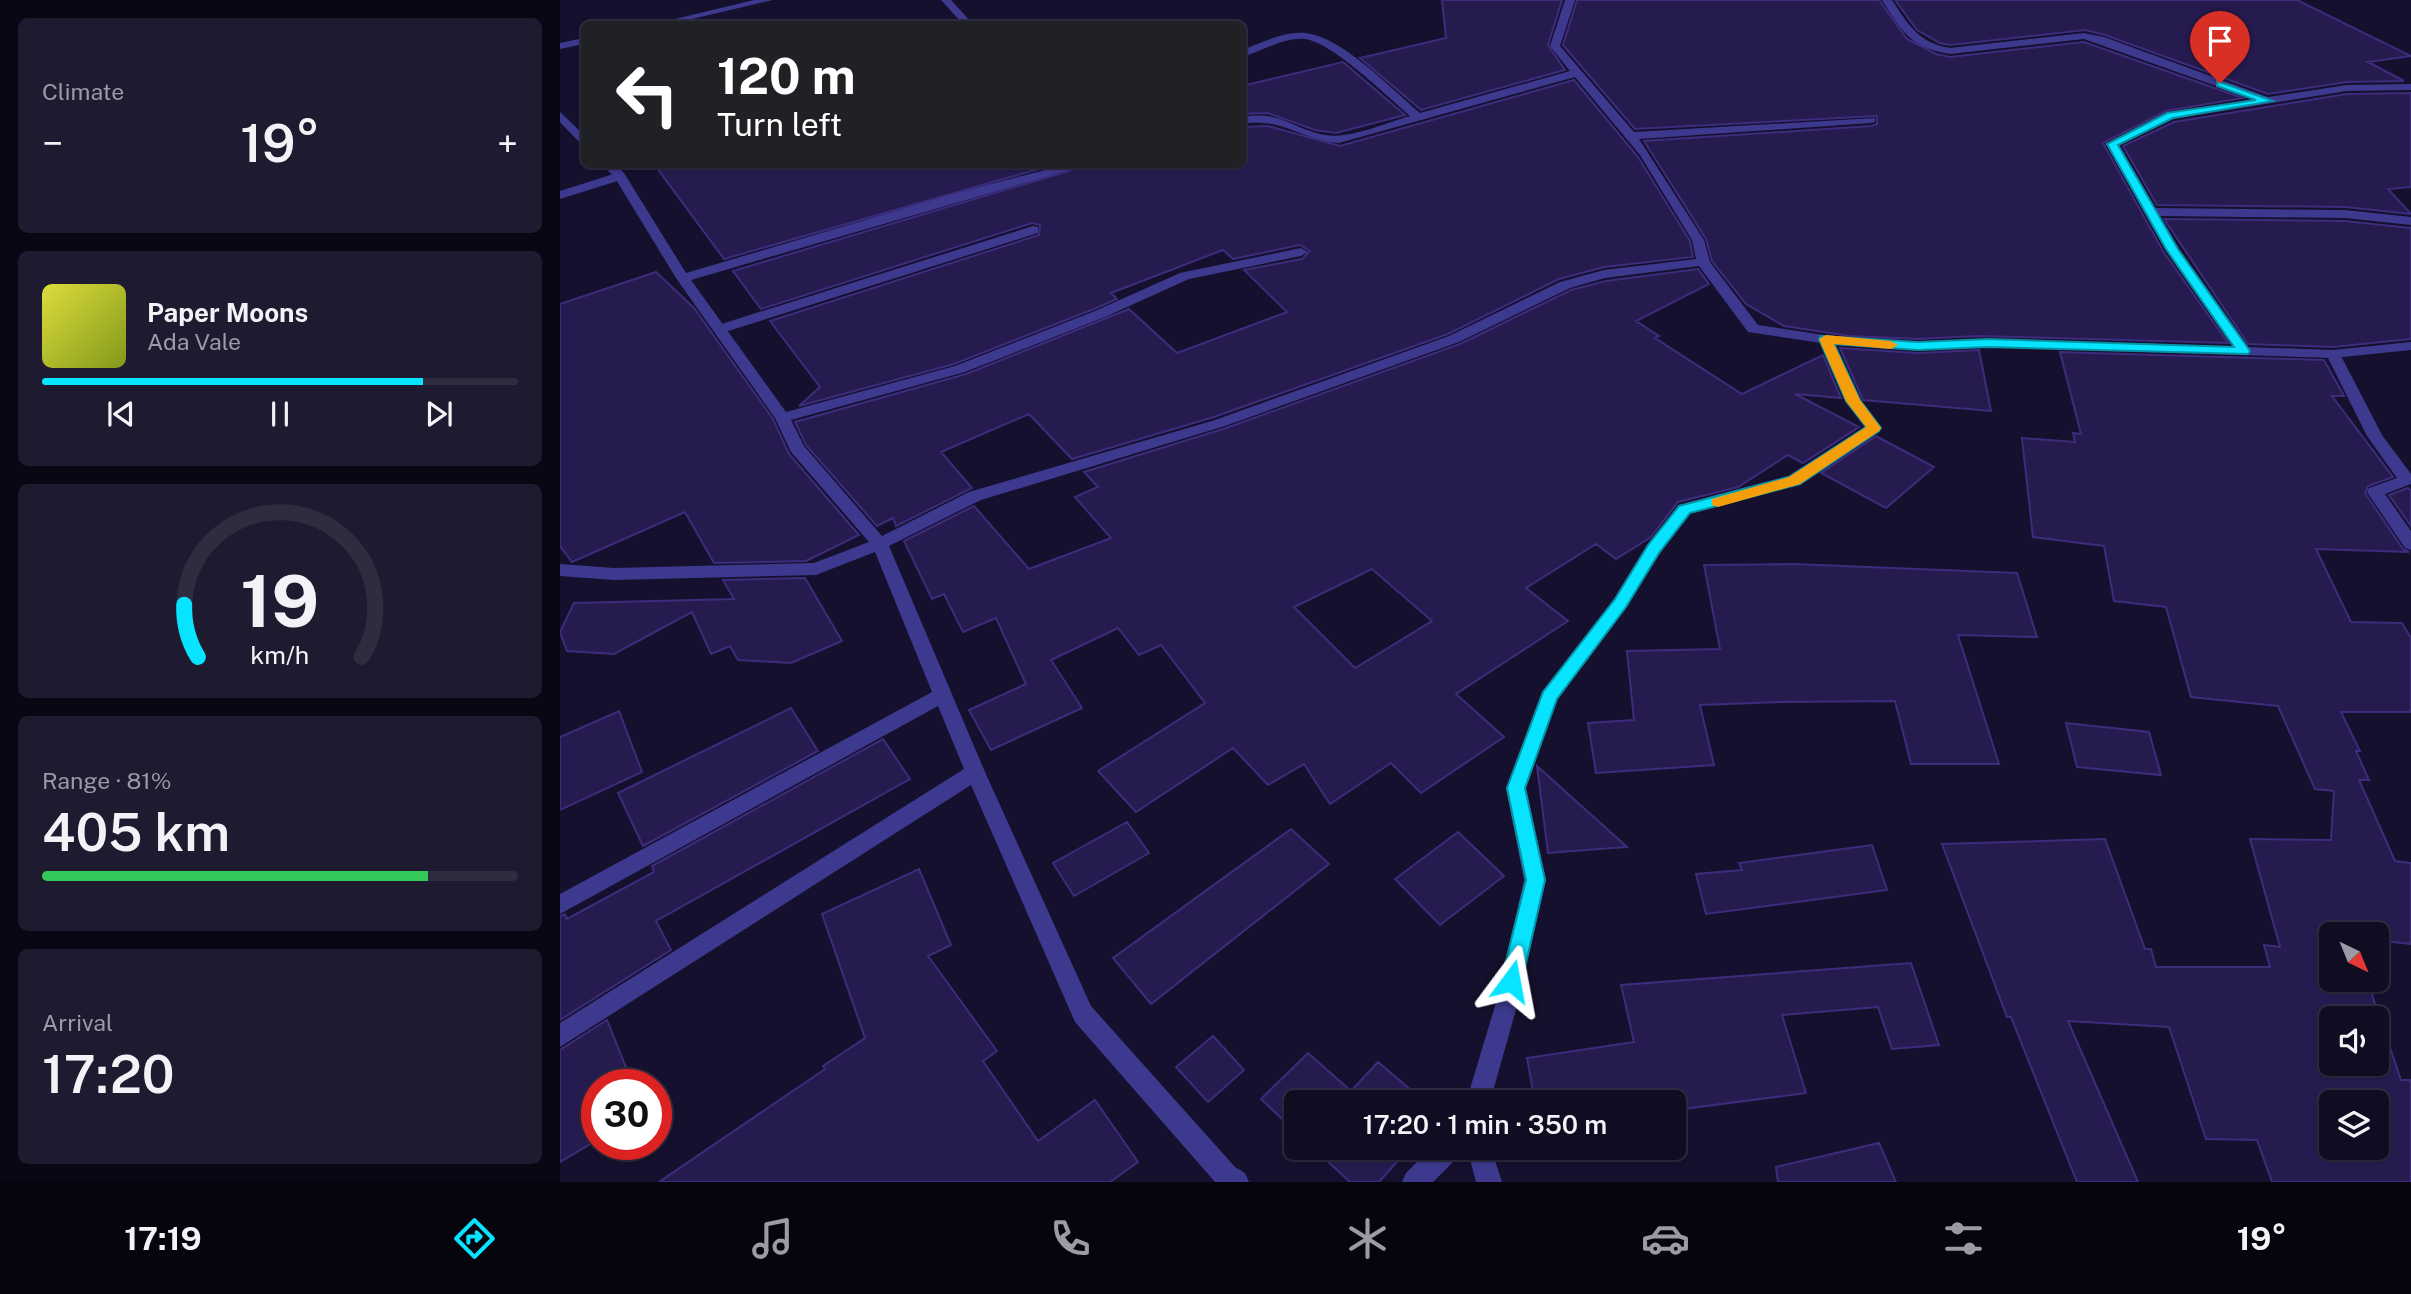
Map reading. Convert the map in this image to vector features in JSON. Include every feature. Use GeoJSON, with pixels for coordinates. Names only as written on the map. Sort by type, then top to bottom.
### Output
{"type":"FeatureCollection","features":[{"type":"Feature","properties":{"kind":"street"},"geometry":{"type":"LineString","coordinates":[[673,21],[768,0]]}},
{"type":"Feature","properties":{"kind":"street"},"geometry":{"type":"LineString","coordinates":[[946,0],[965,21]]}},
{"type":"Feature","properties":{"kind":"street"},"geometry":{"type":"LineString","coordinates":[[1570,0],[1555,46],[1645,153],[1698,240],[1703,262],[1753,329],[1826,339],[1918,346],[1988,343],[2333,354],[2411,346]]}},
{"type":"Feature","properties":{"kind":"street"},"geometry":{"type":"LineString","coordinates":[[1888,0],[1914,40],[1932,50],[1950,51],[2084,36],[2101,39],[2268,101]]}},
{"type":"Feature","properties":{"kind":"street"},"geometry":{"type":"LineString","coordinates":[[1246,53],[1288,38],[1313,37],[1348,59],[1418,117]]}},
{"type":"Feature","properties":{"kind":"street"},"geometry":{"type":"LineString","coordinates":[[560,46],[581,42]]}},
{"type":"Feature","properties":{"kind":"street"},"geometry":{"type":"LineString","coordinates":[[1246,120],[1281,118],[1321,140],[1339,139],[1579,72]]}},
{"type":"Feature","properties":{"kind":"street"},"geometry":{"type":"LineString","coordinates":[[2243,351],[2172,249],[2112,144],[2170,116],[2347,88],[2411,87]]}},
{"type":"Feature","properties":{"kind":"street"},"geometry":{"type":"LineString","coordinates":[[560,115],[581,136]]}},
{"type":"Feature","properties":{"kind":"street"},"geometry":{"type":"LineString","coordinates":[[1630,136],[1871,120]]}},
{"type":"Feature","properties":{"kind":"street"},"geometry":{"type":"LineString","coordinates":[[612,168],[620,176],[682,278],[782,418],[797,448],[880,544],[975,772],[1083,1014],[1226,1176],[1236,1182]]}},
{"type":"Feature","properties":{"kind":"street"},"geometry":{"type":"LineString","coordinates":[[682,278],[957,197],[1069,168]]}},
{"type":"Feature","properties":{"kind":"street"},"geometry":{"type":"LineString","coordinates":[[560,195],[620,176]]}},
{"type":"Feature","properties":{"kind":"street"},"geometry":{"type":"LineString","coordinates":[[2151,212],[2345,214],[2411,220]]}},
{"type":"Feature","properties":{"kind":"street"},"geometry":{"type":"LineString","coordinates":[[720,329],[1033,230]]}},
{"type":"Feature","properties":{"kind":"street"},"geometry":{"type":"LineString","coordinates":[[782,418],[960,369],[1100,314],[1185,276],[1301,252]]}},
{"type":"Feature","properties":{"kind":"street"},"geometry":{"type":"LineString","coordinates":[[560,570],[614,574],[816,569],[880,544],[975,496],[1220,422],[1454,339],[1565,285],[1604,274],[1703,262]]}},
{"type":"Feature","properties":{"kind":"street"},"geometry":{"type":"LineString","coordinates":[[1481,1090],[1535,880],[1516,788],[1549,697],[1620,603],[1654,549],[1685,509],[1794,480],[1874,428],[1853,401],[1826,339]]}},
{"type":"Feature","properties":{"kind":"street"},"geometry":{"type":"LineString","coordinates":[[2333,354],[2375,436],[2407,480],[2375,492],[2411,544]]}},
{"type":"Feature","properties":{"kind":"street"},"geometry":{"type":"LineString","coordinates":[[560,905],[942,695]]}},
{"type":"Feature","properties":{"kind":"street"},"geometry":{"type":"LineString","coordinates":[[560,1036],[975,772]]}},
{"type":"Feature","properties":{"kind":"street"},"geometry":{"type":"LineString","coordinates":[[1415,1182],[1436,1160]]}},
{"type":"Feature","properties":{"kind":"street"},"geometry":{"type":"LineString","coordinates":[[1483,1160],[1489,1182]]}},
{"type":"Feature","properties":{"kind":"building"},"geometry":{"type":"Polygon","coordinates":[[[1442,0],[1562,0],[1548,45],[1565,70],[1421,110],[1360,58],[1446,38],[1442,0]]]}},
{"type":"Feature","properties":{"kind":"building"},"geometry":{"type":"Polygon","coordinates":[[[1577,0],[1879,0],[1907,39],[1936,54],[1950,57],[2084,42],[2243,98],[2166,111],[2103,143],[2163,251],[2228,343],[1977,336],[1918,339],[1850,336],[1784,326],[1746,304],[1712,261],[1706,239],[1644,141],[1871,126],[1877,124],[1877,116],[1635,129],[1563,45],[1577,0]]]}},
{"type":"Feature","properties":{"kind":"building"},"geometry":{"type":"Polygon","coordinates":[[[1895,0],[2297,0],[2411,56],[2368,62],[2404,81],[2347,82],[2268,94],[2085,30],[1950,45],[1940,43],[1917,30],[1895,0]]]}},
{"type":"Feature","properties":{"kind":"building"},"geometry":{"type":"Polygon","coordinates":[[[1343,62],[1405,115],[1336,133],[1315,130],[1268,113],[1246,114],[1246,85],[1343,62]]]}},
{"type":"Feature","properties":{"kind":"building"},"geometry":{"type":"Polygon","coordinates":[[[1574,80],[1638,157],[1690,241],[1693,257],[1604,267],[1559,279],[1448,334],[1214,417],[1072,459],[1029,414],[941,452],[972,488],[896,526],[893,518],[877,526],[806,445],[795,422],[966,374],[1129,309],[1177,353],[1287,312],[1244,270],[1302,259],[1310,251],[1300,245],[1233,259],[1223,250],[1111,293],[1117,299],[954,364],[799,406],[820,387],[770,321],[1039,235],[1040,225],[1032,223],[761,309],[733,271],[1079,168],[1246,168],[1246,127],[1268,126],[1340,146],[1574,80]]]}},
{"type":"Feature","properties":{"kind":"building"},"geometry":{"type":"Polygon","coordinates":[[[2411,93],[2411,187],[2388,189],[2411,214],[2345,207],[2157,205],[2123,146],[2174,122],[2347,94],[2411,93]]]}},
{"type":"Feature","properties":{"kind":"building"},"geometry":{"type":"Polygon","coordinates":[[[657,168],[1042,168],[724,259],[657,168]]]}},
{"type":"Feature","properties":{"kind":"building"},"geometry":{"type":"Polygon","coordinates":[[[2164,219],[2345,221],[2411,228],[2411,339],[2333,347],[2248,344],[2164,219]]]}},
{"type":"Feature","properties":{"kind":"building"},"geometry":{"type":"Polygon","coordinates":[[[1698,269],[1709,284],[1636,321],[1659,336],[1655,338],[1742,394],[1823,355],[1841,398],[1795,394],[1859,427],[1803,463],[1788,455],[1738,487],[1678,502],[1651,537],[1616,559],[1596,544],[1526,588],[1568,621],[1456,694],[1504,737],[1421,793],[1391,763],[1330,804],[1304,764],[1268,785],[1233,748],[1136,812],[1098,771],[1205,703],[1161,645],[1139,655],[1118,628],[1051,660],[1082,708],[991,750],[969,710],[1026,684],[996,618],[963,632],[944,594],[932,599],[904,541],[974,506],[1029,569],[1111,538],[1075,497],[1098,487],[1084,472],[1226,428],[1460,344],[1571,290],[1606,281],[1698,269]],[[1372,569],[1294,607],[1355,668],[1432,621],[1372,569]]]}},
{"type":"Feature","properties":{"kind":"building"},"geometry":{"type":"Polygon","coordinates":[[[656,272],[694,308],[773,419],[789,454],[859,535],[806,561],[714,563],[685,512],[572,562],[560,546],[560,304],[656,272]]]}},
{"type":"Feature","properties":{"kind":"building"},"geometry":{"type":"Polygon","coordinates":[[[1840,348],[1918,353],[1979,350],[1991,411],[1863,400],[1840,348]]]}},
{"type":"Feature","properties":{"kind":"building"},"geometry":{"type":"Polygon","coordinates":[[[2060,352],[2324,360],[2344,396],[2332,396],[2393,477],[2368,486],[2365,493],[2403,549],[2409,552],[2316,549],[2351,622],[2402,623],[2411,638],[2411,712],[2341,712],[2360,751],[2356,751],[2369,780],[2359,780],[2395,861],[2411,863],[2411,944],[2389,941],[2389,922],[2319,922],[2319,992],[2371,992],[2376,1006],[2319,1006],[2319,1076],[2389,1076],[2389,1045],[2401,1080],[2411,1080],[2411,1182],[2272,1182],[2257,1140],[2206,1139],[2169,1027],[2068,1021],[2138,1182],[2077,1182],[2011,1017],[2007,1017],[1942,844],[2105,839],[2145,949],[2151,949],[2156,967],[2270,967],[2264,945],[2280,947],[2250,839],[2331,840],[2334,791],[2315,789],[2278,706],[2191,697],[2166,607],[2114,601],[2104,546],[2033,537],[2022,438],[2075,442],[2073,433],[2081,434],[2060,352]]]}},
{"type":"Feature","properties":{"kind":"building"},"geometry":{"type":"Polygon","coordinates":[[[1876,436],[1934,467],[1886,508],[1821,473],[1876,436]]]}},
{"type":"Feature","properties":{"kind":"building"},"geometry":{"type":"Polygon","coordinates":[[[2408,488],[2411,491],[2411,526],[2389,495],[2408,488]]]}},
{"type":"Feature","properties":{"kind":"building"},"geometry":{"type":"Polygon","coordinates":[[[1793,564],[2017,573],[2037,637],[1958,635],[1999,764],[1911,764],[1895,701],[1781,702],[1700,705],[1714,765],[1596,773],[1588,723],[1634,720],[1627,651],[1720,649],[1704,565],[1793,564]]]}},
{"type":"Feature","properties":{"kind":"building"},"geometry":{"type":"Polygon","coordinates":[[[805,578],[842,641],[791,663],[738,660],[730,646],[711,654],[692,612],[614,654],[567,651],[560,632],[574,603],[734,599],[723,580],[805,578]]]}},
{"type":"Feature","properties":{"kind":"building"},"geometry":{"type":"Polygon","coordinates":[[[791,708],[818,751],[643,846],[618,793],[791,708]]]}},
{"type":"Feature","properties":{"kind":"building"},"geometry":{"type":"Polygon","coordinates":[[[619,711],[642,772],[560,810],[560,737],[619,711]]]}},
{"type":"Feature","properties":{"kind":"building"},"geometry":{"type":"Polygon","coordinates":[[[2066,723],[2149,732],[2161,775],[2077,767],[2066,723]]]}},
{"type":"Feature","properties":{"kind":"building"},"geometry":{"type":"Polygon","coordinates":[[[883,739],[910,779],[656,921],[671,950],[560,1020],[560,916],[565,914],[567,919],[654,872],[652,866],[883,739]]]}},
{"type":"Feature","properties":{"kind":"building"},"geometry":{"type":"Polygon","coordinates":[[[1537,766],[1627,847],[1548,853],[1537,766]]]}},
{"type":"Feature","properties":{"kind":"building"},"geometry":{"type":"Polygon","coordinates":[[[1127,822],[1149,853],[1074,896],[1053,863],[1127,822]]]}},
{"type":"Feature","properties":{"kind":"building"},"geometry":{"type":"Polygon","coordinates":[[[1291,829],[1329,864],[1151,1004],[1113,958],[1291,829]]]}},
{"type":"Feature","properties":{"kind":"building"},"geometry":{"type":"Polygon","coordinates":[[[1458,832],[1504,876],[1440,925],[1395,879],[1458,832]]]}},
{"type":"Feature","properties":{"kind":"building"},"geometry":{"type":"Polygon","coordinates":[[[1872,845],[1887,890],[1706,914],[1696,874],[1742,870],[1739,863],[1872,845]]]}},
{"type":"Feature","properties":{"kind":"building"},"geometry":{"type":"Polygon","coordinates":[[[919,869],[951,945],[928,956],[997,1051],[983,1061],[1038,1141],[1095,1100],[1138,1162],[1110,1182],[659,1182],[825,1069],[823,1066],[865,1038],[822,914],[919,869]]]}},
{"type":"Feature","properties":{"kind":"building"},"geometry":{"type":"Polygon","coordinates":[[[1911,963],[1939,1045],[1892,1049],[1878,1007],[1782,1015],[1806,1093],[1686,1109],[1686,1090],[1533,1090],[1527,1058],[1634,1042],[1621,985],[1911,963]]]}},
{"type":"Feature","properties":{"kind":"building"},"geometry":{"type":"Polygon","coordinates":[[[607,1020],[627,1069],[581,1069],[581,1150],[560,1162],[560,1050],[607,1020]]]}},
{"type":"Feature","properties":{"kind":"building"},"geometry":{"type":"Polygon","coordinates":[[[1213,1036],[1244,1070],[1208,1102],[1176,1067],[1213,1036]]]}},
{"type":"Feature","properties":{"kind":"building"},"geometry":{"type":"Polygon","coordinates":[[[1308,1053],[1350,1090],[1284,1090],[1284,1121],[1261,1099],[1308,1053]]]}},
{"type":"Feature","properties":{"kind":"building"},"geometry":{"type":"Polygon","coordinates":[[[1378,1062],[1411,1090],[1352,1090],[1378,1062]]]}},
{"type":"Feature","properties":{"kind":"building"},"geometry":{"type":"Polygon","coordinates":[[[1879,1143],[1896,1182],[1778,1182],[1776,1167],[1879,1143]]]}},
{"type":"Feature","properties":{"kind":"building"},"geometry":{"type":"Polygon","coordinates":[[[1326,1160],[1398,1160],[1379,1182],[1350,1182],[1326,1160]]]}},
{"type":"Feature","properties":{"kind":"slow traffic"},"geometry":{"type":"LineString","coordinates":[[1718,502],[1794,480],[1874,428],[1853,401],[1826,339],[1891,345]]}},
{"type":"Feature","properties":{"kind":"route"},"geometry":{"type":"LineString","coordinates":[[1511,981],[1535,880],[1516,788],[1549,697],[1620,603],[1654,549],[1685,509],[1731,499],[1794,480],[1874,428],[1853,401],[1826,339],[1850,343],[1918,346],[1988,343],[2243,351],[2172,249],[2112,144],[2170,116],[2268,101],[2220,83]]}}]}
